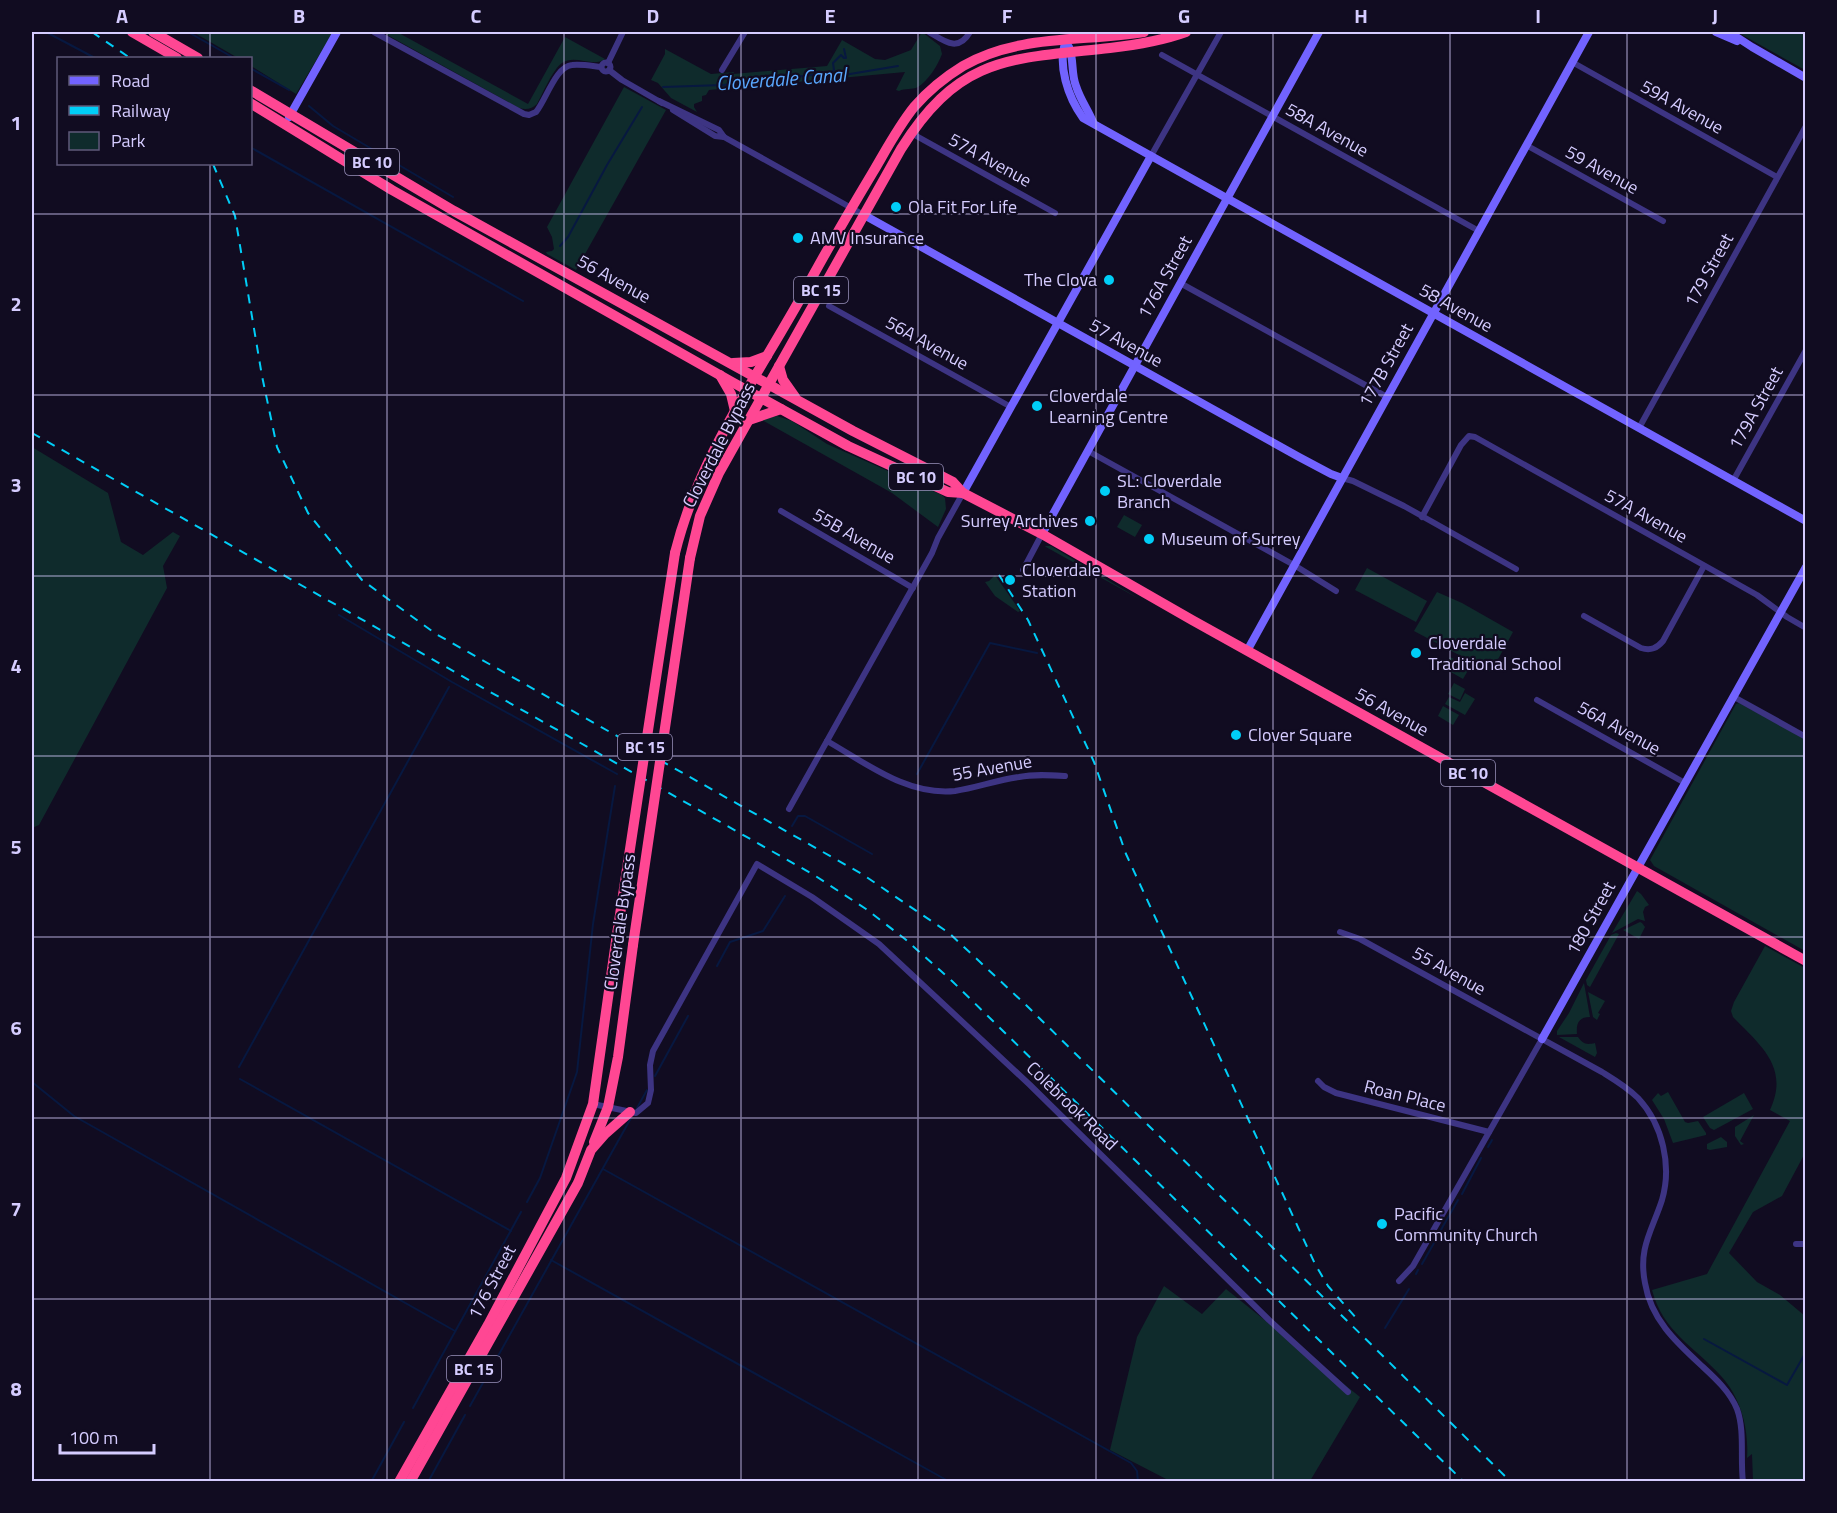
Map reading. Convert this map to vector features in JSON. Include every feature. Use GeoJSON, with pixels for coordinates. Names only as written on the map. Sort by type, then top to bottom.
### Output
{"type":"FeatureCollection","features":[{"type":"Feature","properties":{"kind":"highway"},"geometry":{"type":"LineString","coordinates":[[132,32],[175,57]]}},
{"type":"Feature","properties":{"kind":"highway"},"geometry":{"type":"LineString","coordinates":[[153,32],[196,57]]}},
{"type":"Feature","properties":{"kind":"highway","name":"Cloverdale Bypass"},"geometry":{"type":"LineString","coordinates":[[593,1104],[675,554],[696,487],[735,411],[902,124],[914,107],[938,84],[962,67],[996,51],[1065,35],[1144,32]]}},
{"type":"Feature","properties":{"kind":"highway","name":"Cloverdale Bypass"},"geometry":{"type":"LineString","coordinates":[[608,1107],[618,1058],[690,558],[696,531],[719,473],[910,133],[939,99],[958,83],[980,71],[1011,60],[1149,43],[1186,32]]}},
{"type":"Feature","properties":{"kind":"highway","name":"56 Avenue"},"geometry":{"type":"LineString","coordinates":[[252,92],[392,190],[781,409],[870,456],[948,492],[963,493]]}},
{"type":"Feature","properties":{"kind":"highway","name":"56 Avenue"},"geometry":{"type":"LineString","coordinates":[[252,104],[288,119],[768,385],[953,482],[963,493],[1042,534],[1247,651],[1806,961]]}},
{"type":"Feature","properties":{"kind":"highway"},"geometry":{"type":"LineString","coordinates":[[730,363],[751,362],[768,356]]}},
{"type":"Feature","properties":{"kind":"highway"},"geometry":{"type":"LineString","coordinates":[[779,366],[783,380],[798,401]]}},
{"type":"Feature","properties":{"kind":"highway"},"geometry":{"type":"LineString","coordinates":[[720,375],[731,394],[735,411]]}},
{"type":"Feature","properties":{"kind":"highway"},"geometry":{"type":"LineString","coordinates":[[748,420],[781,409]]}},
{"type":"Feature","properties":{"kind":"highway","name":"176 Street"},"geometry":{"type":"LineString","coordinates":[[399,1482],[488,1325],[566,1178],[593,1104]]}},
{"type":"Feature","properties":{"kind":"highway","name":"BC 15"},"geometry":{"type":"LineString","coordinates":[[410,1482],[578,1183],[608,1107]]}},
{"type":"Feature","properties":{"kind":"highway"},"geometry":{"type":"LineString","coordinates":[[591,1150],[604,1134],[630,1112]]}},
{"type":"Feature","properties":{"kind":"street"},"geometry":{"type":"LineString","coordinates":[[288,119],[338,32]]}},
{"type":"Feature","properties":{"kind":"street"},"geometry":{"type":"LineString","coordinates":[[374,32],[524,114],[536,112],[560,71],[567,66],[575,64],[601,67],[604,63],[609,66],[623,32]]}},
{"type":"Feature","properties":{"kind":"street"},"geometry":{"type":"LineString","coordinates":[[722,70],[745,32]]}},
{"type":"Feature","properties":{"kind":"street"},"geometry":{"type":"LineString","coordinates":[[929,32],[945,41],[958,43],[963,41],[970,32]]}},
{"type":"Feature","properties":{"kind":"street"},"geometry":{"type":"LineString","coordinates":[[789,809],[1221,32]]}},
{"type":"Feature","properties":{"kind":"street","name":"176A Street"},"geometry":{"type":"LineString","coordinates":[[1023,570],[1319,32]]}},
{"type":"Feature","properties":{"kind":"street","name":"177B Street"},"geometry":{"type":"LineString","coordinates":[[1247,651],[1588,32]]}},
{"type":"Feature","properties":{"kind":"street"},"geometry":{"type":"LineString","coordinates":[[1716,32],[1752,47]]}},
{"type":"Feature","properties":{"kind":"street"},"geometry":{"type":"LineString","coordinates":[[1729,32],[1806,78]]}},
{"type":"Feature","properties":{"kind":"street","name":"58 Avenue"},"geometry":{"type":"LineString","coordinates":[[1065,35],[1066,85],[1083,118],[1806,521]]}},
{"type":"Feature","properties":{"kind":"street","name":"58A Avenue"},"geometry":{"type":"LineString","coordinates":[[1162,55],[1479,231]]}},
{"type":"Feature","properties":{"kind":"street","name":"59A Avenue"},"geometry":{"type":"LineString","coordinates":[[1572,62],[1777,177]]}},
{"type":"Feature","properties":{"kind":"street","name":"57 Avenue"},"geometry":{"type":"LineString","coordinates":[[609,66],[622,80],[715,136],[724,137],[1299,458],[1331,474],[1353,481],[1516,569]]}},
{"type":"Feature","properties":{"kind":"street","name":"179 Street"},"geometry":{"type":"LineString","coordinates":[[1639,428],[1806,126]]}},
{"type":"Feature","properties":{"kind":"street","name":"57A Avenue"},"geometry":{"type":"LineString","coordinates":[[910,133],[1055,213]]}},
{"type":"Feature","properties":{"kind":"street","name":"59 Avenue"},"geometry":{"type":"LineString","coordinates":[[1526,145],[1663,221]]}},
{"type":"Feature","properties":{"kind":"street"},"geometry":{"type":"LineString","coordinates":[[1180,283],[1387,397]]}},
{"type":"Feature","properties":{"kind":"street","name":"56A Avenue"},"geometry":{"type":"LineString","coordinates":[[829,306],[1011,408]]}},
{"type":"Feature","properties":{"kind":"street","name":"179A Street"},"geometry":{"type":"LineString","coordinates":[[1733,481],[1806,350]]}},
{"type":"Feature","properties":{"kind":"street","name":"57A Avenue"},"geometry":{"type":"LineString","coordinates":[[1422,517],[1461,445],[1469,436],[1481,439],[1757,595],[1806,628]]}},
{"type":"Feature","properties":{"kind":"street"},"geometry":{"type":"LineString","coordinates":[[1088,451],[1294,565],[1336,591]]}},
{"type":"Feature","properties":{"kind":"street","name":"55B Avenue"},"geometry":{"type":"LineString","coordinates":[[781,511],[913,588]]}},
{"type":"Feature","properties":{"kind":"street"},"geometry":{"type":"LineString","coordinates":[[1584,616],[1641,648],[1648,650],[1655,648],[1663,640],[1704,566]]}},
{"type":"Feature","properties":{"kind":"street","name":"180 Street"},"geometry":{"type":"LineString","coordinates":[[1399,1281],[1413,1266],[1806,567]]}},
{"type":"Feature","properties":{"kind":"street"},"geometry":{"type":"LineString","coordinates":[[1734,697],[1806,737]]}},
{"type":"Feature","properties":{"kind":"street","name":"56A Avenue"},"geometry":{"type":"LineString","coordinates":[[1538,700],[1685,783]]}},
{"type":"Feature","properties":{"kind":"street","name":"55 Avenue"},"geometry":{"type":"LineString","coordinates":[[827,741],[897,780],[918,789],[956,791],[1040,774],[1065,776]]}},
{"type":"Feature","properties":{"kind":"street","name":"Colebrook Road"},"geometry":{"type":"LineString","coordinates":[[630,1112],[636,1113],[648,1103],[653,1051],[757,864],[812,897],[879,944],[1030,1085],[1269,1320],[1348,1392]]}},
{"type":"Feature","properties":{"kind":"street","name":"55 Avenue"},"geometry":{"type":"LineString","coordinates":[[1340,932],[1360,939],[1618,1081],[1640,1100],[1655,1122],[1664,1148],[1666,1173],[1664,1192],[1644,1250],[1645,1285],[1654,1311],[1663,1327],[1677,1344],[1720,1383],[1736,1408],[1741,1428],[1743,1482]]}},
{"type":"Feature","properties":{"kind":"street","name":"Roan Place"},"geometry":{"type":"LineString","coordinates":[[1318,1081],[1336,1093],[1489,1132]]}},
{"type":"Feature","properties":{"kind":"street"},"geometry":{"type":"LineString","coordinates":[[593,1104],[630,1112]]}},
{"type":"Feature","properties":{"kind":"street"},"geometry":{"type":"LineString","coordinates":[[1796,1244],[1806,1244]]}},
{"type":"Feature","properties":{"kind":"green space"},"geometry":{"type":"Polygon","coordinates":[[[193,32],[333,32],[296,94],[252,67],[252,57],[236,57],[193,32]]]}},
{"type":"Feature","properties":{"kind":"green space"},"geometry":{"type":"Polygon","coordinates":[[[382,32],[397,32],[528,104],[565,37],[605,59],[595,62],[573,60],[562,63],[537,104],[524,109],[382,32]]]}},
{"type":"Feature","properties":{"kind":"green space"},"geometry":{"type":"Polygon","coordinates":[[[922,32],[940,46],[942,54],[929,77],[922,84],[899,91],[896,90],[905,72],[709,90],[706,95],[702,96],[702,101],[694,104],[697,112],[671,98],[658,83],[651,80],[665,54],[665,49],[711,74],[734,72],[733,74],[827,66],[842,40],[875,59],[885,60],[911,50],[922,32]]]}},
{"type":"Feature","properties":{"kind":"green space"},"geometry":{"type":"Polygon","coordinates":[[[1737,32],[1805,32],[1805,70],[1737,32]]]}},
{"type":"Feature","properties":{"kind":"green space"},"geometry":{"type":"Polygon","coordinates":[[[624,87],[666,110],[576,270],[547,254],[546,252],[554,249],[547,227],[624,87]]]}},
{"type":"Feature","properties":{"kind":"green space"},"geometry":{"type":"Polygon","coordinates":[[[777,416],[792,421],[827,444],[942,495],[945,498],[946,509],[938,527],[892,493],[760,419],[777,416]]]}},
{"type":"Feature","properties":{"kind":"green space"},"geometry":{"type":"Polygon","coordinates":[[[32,447],[108,493],[121,542],[143,555],[173,532],[180,536],[163,566],[167,588],[39,825],[32,828],[32,447]]]}},
{"type":"Feature","properties":{"kind":"green space"},"geometry":{"type":"Polygon","coordinates":[[[1124,515],[1142,525],[1135,537],[1117,527],[1124,515]]]}},
{"type":"Feature","properties":{"kind":"green space"},"geometry":{"type":"Polygon","coordinates":[[[1051,546],[1141,600],[1046,547],[1051,546]]]}},
{"type":"Feature","properties":{"kind":"green space"},"geometry":{"type":"Polygon","coordinates":[[[1367,568],[1427,601],[1416,622],[1355,590],[1367,568]]]}},
{"type":"Feature","properties":{"kind":"green space"},"geometry":{"type":"Polygon","coordinates":[[[995,575],[1020,611],[1018,612],[995,596],[985,582],[995,575]]]}},
{"type":"Feature","properties":{"kind":"green space"},"geometry":{"type":"Polygon","coordinates":[[[1437,592],[1462,603],[1513,632],[1491,672],[1414,631],[1437,592]]]}},
{"type":"Feature","properties":{"kind":"green space"},"geometry":{"type":"Polygon","coordinates":[[[1450,657],[1470,667],[1463,679],[1444,668],[1450,657]]]}},
{"type":"Feature","properties":{"kind":"green space"},"geometry":{"type":"Polygon","coordinates":[[[1454,683],[1465,689],[1460,700],[1448,694],[1454,683]]]}},
{"type":"Feature","properties":{"kind":"green space"},"geometry":{"type":"Polygon","coordinates":[[[1465,693],[1475,699],[1465,715],[1445,704],[1449,697],[1460,702],[1465,693]]]}},
{"type":"Feature","properties":{"kind":"green space"},"geometry":{"type":"Polygon","coordinates":[[[1739,703],[1805,739],[1805,951],[1654,866],[1650,860],[1736,704],[1739,703]]]}},
{"type":"Feature","properties":{"kind":"green space"},"geometry":{"type":"Polygon","coordinates":[[[1443,706],[1459,715],[1453,725],[1438,716],[1443,706]]]}},
{"type":"Feature","properties":{"kind":"green space"},"geometry":{"type":"Polygon","coordinates":[[[1637,891],[1649,905],[1643,912],[1645,921],[1638,919],[1612,933],[1637,891]]]}},
{"type":"Feature","properties":{"kind":"green space"},"geometry":{"type":"Polygon","coordinates":[[[1640,922],[1645,927],[1639,939],[1623,930],[1640,922]]]}},
{"type":"Feature","properties":{"kind":"green space"},"geometry":{"type":"Polygon","coordinates":[[[1619,934],[1590,987],[1586,980],[1611,935],[1619,934]]]}},
{"type":"Feature","properties":{"kind":"green space"},"geometry":{"type":"Polygon","coordinates":[[[1765,946],[1805,968],[1805,1153],[1782,1196],[1753,1212],[1729,1253],[1757,1282],[1780,1295],[1805,1316],[1805,1481],[1753,1481],[1752,1454],[1747,1458],[1745,1425],[1734,1394],[1711,1365],[1672,1328],[1657,1305],[1652,1290],[1707,1274],[1790,1121],[1770,1110],[1775,1095],[1774,1069],[1762,1047],[1733,1017],[1731,1011],[1765,946]]]}},
{"type":"Feature","properties":{"kind":"green space"},"geometry":{"type":"Polygon","coordinates":[[[1584,983],[1590,1017],[1579,1021],[1577,1034],[1557,1035],[1557,1031],[1584,983]]]}},
{"type":"Feature","properties":{"kind":"green space"},"geometry":{"type":"Polygon","coordinates":[[[1588,992],[1605,1001],[1597,1020],[1593,1017],[1588,992]]]}},
{"type":"Feature","properties":{"kind":"green space"},"geometry":{"type":"Polygon","coordinates":[[[1559,1037],[1578,1037],[1585,1043],[1595,1043],[1597,1053],[1595,1057],[1559,1037]]]}},
{"type":"Feature","properties":{"kind":"green space"},"geometry":{"type":"Polygon","coordinates":[[[1668,1092],[1685,1122],[1698,1121],[1706,1135],[1673,1143],[1664,1119],[1652,1100],[1658,1093],[1661,1096],[1668,1092]]]}},
{"type":"Feature","properties":{"kind":"green space"},"geometry":{"type":"Polygon","coordinates":[[[1744,1093],[1753,1109],[1714,1130],[1710,1128],[1703,1117],[1744,1093]]]}},
{"type":"Feature","properties":{"kind":"green space"},"geometry":{"type":"Polygon","coordinates":[[[1754,1115],[1740,1141],[1744,1144],[1741,1145],[1735,1136],[1735,1127],[1754,1115]]]}},
{"type":"Feature","properties":{"kind":"green space"},"geometry":{"type":"Polygon","coordinates":[[[1721,1137],[1727,1142],[1727,1147],[1707,1149],[1707,1144],[1721,1137]]]}},
{"type":"Feature","properties":{"kind":"green space"},"geometry":{"type":"Polygon","coordinates":[[[1164,1286],[1202,1314],[1226,1289],[1360,1397],[1310,1481],[1170,1481],[1110,1450],[1137,1337],[1164,1286]]]}},
{"type":"Feature","properties":{"kind":"waterway"},"geometry":{"type":"LineString","coordinates":[[46,32],[93,57]]}},
{"type":"Feature","properties":{"kind":"waterway","name":"Cloverdale Canal"},"geometry":{"type":"LineString","coordinates":[[188,32],[232,57]]}},
{"type":"Feature","properties":{"kind":"waterway"},"geometry":{"type":"LineString","coordinates":[[831,73],[834,70],[833,63],[841,55],[846,58],[844,49]]}},
{"type":"Feature","properties":{"kind":"waterway","name":"Cloverdale Canal"},"geometry":{"type":"LineString","coordinates":[[663,87],[723,85],[821,74],[844,75],[898,66]]}},
{"type":"Feature","properties":{"kind":"waterway","name":"Cloverdale Canal"},"geometry":{"type":"LineString","coordinates":[[252,69],[289,90]]}},
{"type":"Feature","properties":{"kind":"waterway","name":"Cloverdale Canal"},"geometry":{"type":"LineString","coordinates":[[309,106],[333,126],[453,197]]}},
{"type":"Feature","properties":{"kind":"waterway","name":"Cloverdale Canal"},"geometry":{"type":"LineString","coordinates":[[560,246],[568,237],[642,107]]}},
{"type":"Feature","properties":{"kind":"waterway"},"geometry":{"type":"LineString","coordinates":[[252,148],[523,301]]}},
{"type":"Feature","properties":{"kind":"waterway"},"geometry":{"type":"LineString","coordinates":[[339,615],[452,682],[617,774]]}},
{"type":"Feature","properties":{"kind":"waterway"},"geometry":{"type":"LineString","coordinates":[[917,774],[990,643],[1037,653]]}},
{"type":"Feature","properties":{"kind":"waterway"},"geometry":{"type":"LineString","coordinates":[[239,1067],[449,687]]}},
{"type":"Feature","properties":{"kind":"waterway"},"geometry":{"type":"LineString","coordinates":[[527,1202],[540,1178],[577,1072],[593,924],[615,786]]}},
{"type":"Feature","properties":{"kind":"waterway"},"geometry":{"type":"LineString","coordinates":[[792,826],[798,816],[805,816],[872,854]]}},
{"type":"Feature","properties":{"kind":"waterway"},"geometry":{"type":"LineString","coordinates":[[717,966],[730,942],[763,931],[785,896]]}},
{"type":"Feature","properties":{"kind":"waterway"},"geometry":{"type":"LineString","coordinates":[[655,1076],[688,1016]]}},
{"type":"Feature","properties":{"kind":"waterway"},"geometry":{"type":"LineString","coordinates":[[240,1079],[511,1231]]}},
{"type":"Feature","properties":{"kind":"waterway"},"geometry":{"type":"LineString","coordinates":[[32,1082],[74,1116],[455,1331]]}},
{"type":"Feature","properties":{"kind":"waterway"},"geometry":{"type":"LineString","coordinates":[[637,1108],[647,1090]]}},
{"type":"Feature","properties":{"kind":"waterway"},"geometry":{"type":"LineString","coordinates":[[470,1406],[631,1118]]}},
{"type":"Feature","properties":{"kind":"waterway"},"geometry":{"type":"LineString","coordinates":[[1488,1147],[1492,1140]]}},
{"type":"Feature","properties":{"kind":"waterway"},"geometry":{"type":"LineString","coordinates":[[1462,1194],[1481,1158]]}},
{"type":"Feature","properties":{"kind":"waterway"},"geometry":{"type":"LineString","coordinates":[[603,1169],[1131,1463],[1137,1471],[1138,1482]]}},
{"type":"Feature","properties":{"kind":"waterway"},"geometry":{"type":"LineString","coordinates":[[1438,1235],[1458,1200]]}},
{"type":"Feature","properties":{"kind":"waterway"},"geometry":{"type":"LineString","coordinates":[[413,1408],[521,1212]]}},
{"type":"Feature","properties":{"kind":"waterway"},"geometry":{"type":"LineString","coordinates":[[1422,1264],[1434,1243]]}},
{"type":"Feature","properties":{"kind":"waterway"},"geometry":{"type":"LineString","coordinates":[[551,1260],[950,1482]]}},
{"type":"Feature","properties":{"kind":"waterway"},"geometry":{"type":"LineString","coordinates":[[1416,1274],[1418,1270]]}},
{"type":"Feature","properties":{"kind":"waterway"},"geometry":{"type":"LineString","coordinates":[[1385,1328],[1409,1289]]}},
{"type":"Feature","properties":{"kind":"waterway"},"geometry":{"type":"LineString","coordinates":[[1704,1339],[1787,1385],[1806,1352]]}},
{"type":"Feature","properties":{"kind":"waterway"},"geometry":{"type":"LineString","coordinates":[[428,1482],[465,1415]]}},
{"type":"Feature","properties":{"kind":"waterway"},"geometry":{"type":"LineString","coordinates":[[371,1482],[404,1422]]}},
{"type":"Feature","properties":{"kind":"railway"},"geometry":{"type":"LineString","coordinates":[[92,32],[129,57]]}},
{"type":"Feature","properties":{"kind":"railway"},"geometry":{"type":"LineString","coordinates":[[213,165],[235,216],[262,376],[277,447],[308,513],[362,580],[436,634],[862,874],[949,933],[1026,1005],[1511,1482]]}},
{"type":"Feature","properties":{"kind":"railway"},"geometry":{"type":"LineString","coordinates":[[32,433],[814,875],[866,909],[905,939],[952,981],[1464,1482]]}},
{"type":"Feature","properties":{"kind":"railway"},"geometry":{"type":"LineString","coordinates":[[999,575],[1028,620],[1094,762],[1126,854],[1315,1264],[1328,1286],[1357,1319]]}},
{"type":"Feature","properties":{"kind":"place","name":"Ola Fit For Life"},"geometry":{"type":"Point","coordinates":[896,207]}},
{"type":"Feature","properties":{"kind":"place","name":"AMV Insurance"},"geometry":{"type":"Point","coordinates":[798,238]}},
{"type":"Feature","properties":{"kind":"place","name":"The Clova"},"geometry":{"type":"Point","coordinates":[1109,280]}},
{"type":"Feature","properties":{"kind":"place","name":"Cloverdale Learning Centre"},"geometry":{"type":"Point","coordinates":[1037,406]}},
{"type":"Feature","properties":{"kind":"place","name":"SL: Cloverdale Branch"},"geometry":{"type":"Point","coordinates":[1105,491]}},
{"type":"Feature","properties":{"kind":"place","name":"Surrey Archives"},"geometry":{"type":"Point","coordinates":[1090,521]}},
{"type":"Feature","properties":{"kind":"place","name":"Museum of Surrey"},"geometry":{"type":"Point","coordinates":[1149,539]}},
{"type":"Feature","properties":{"kind":"place","name":"Cloverdale Station"},"geometry":{"type":"Point","coordinates":[1010,580]}},
{"type":"Feature","properties":{"kind":"place","name":"Cloverdale Traditional School"},"geometry":{"type":"Point","coordinates":[1416,653]}},
{"type":"Feature","properties":{"kind":"place","name":"Clover Square"},"geometry":{"type":"Point","coordinates":[1236,735]}},
{"type":"Feature","properties":{"kind":"place","name":"Pacific Community Church"},"geometry":{"type":"Point","coordinates":[1382,1224]}}]}
